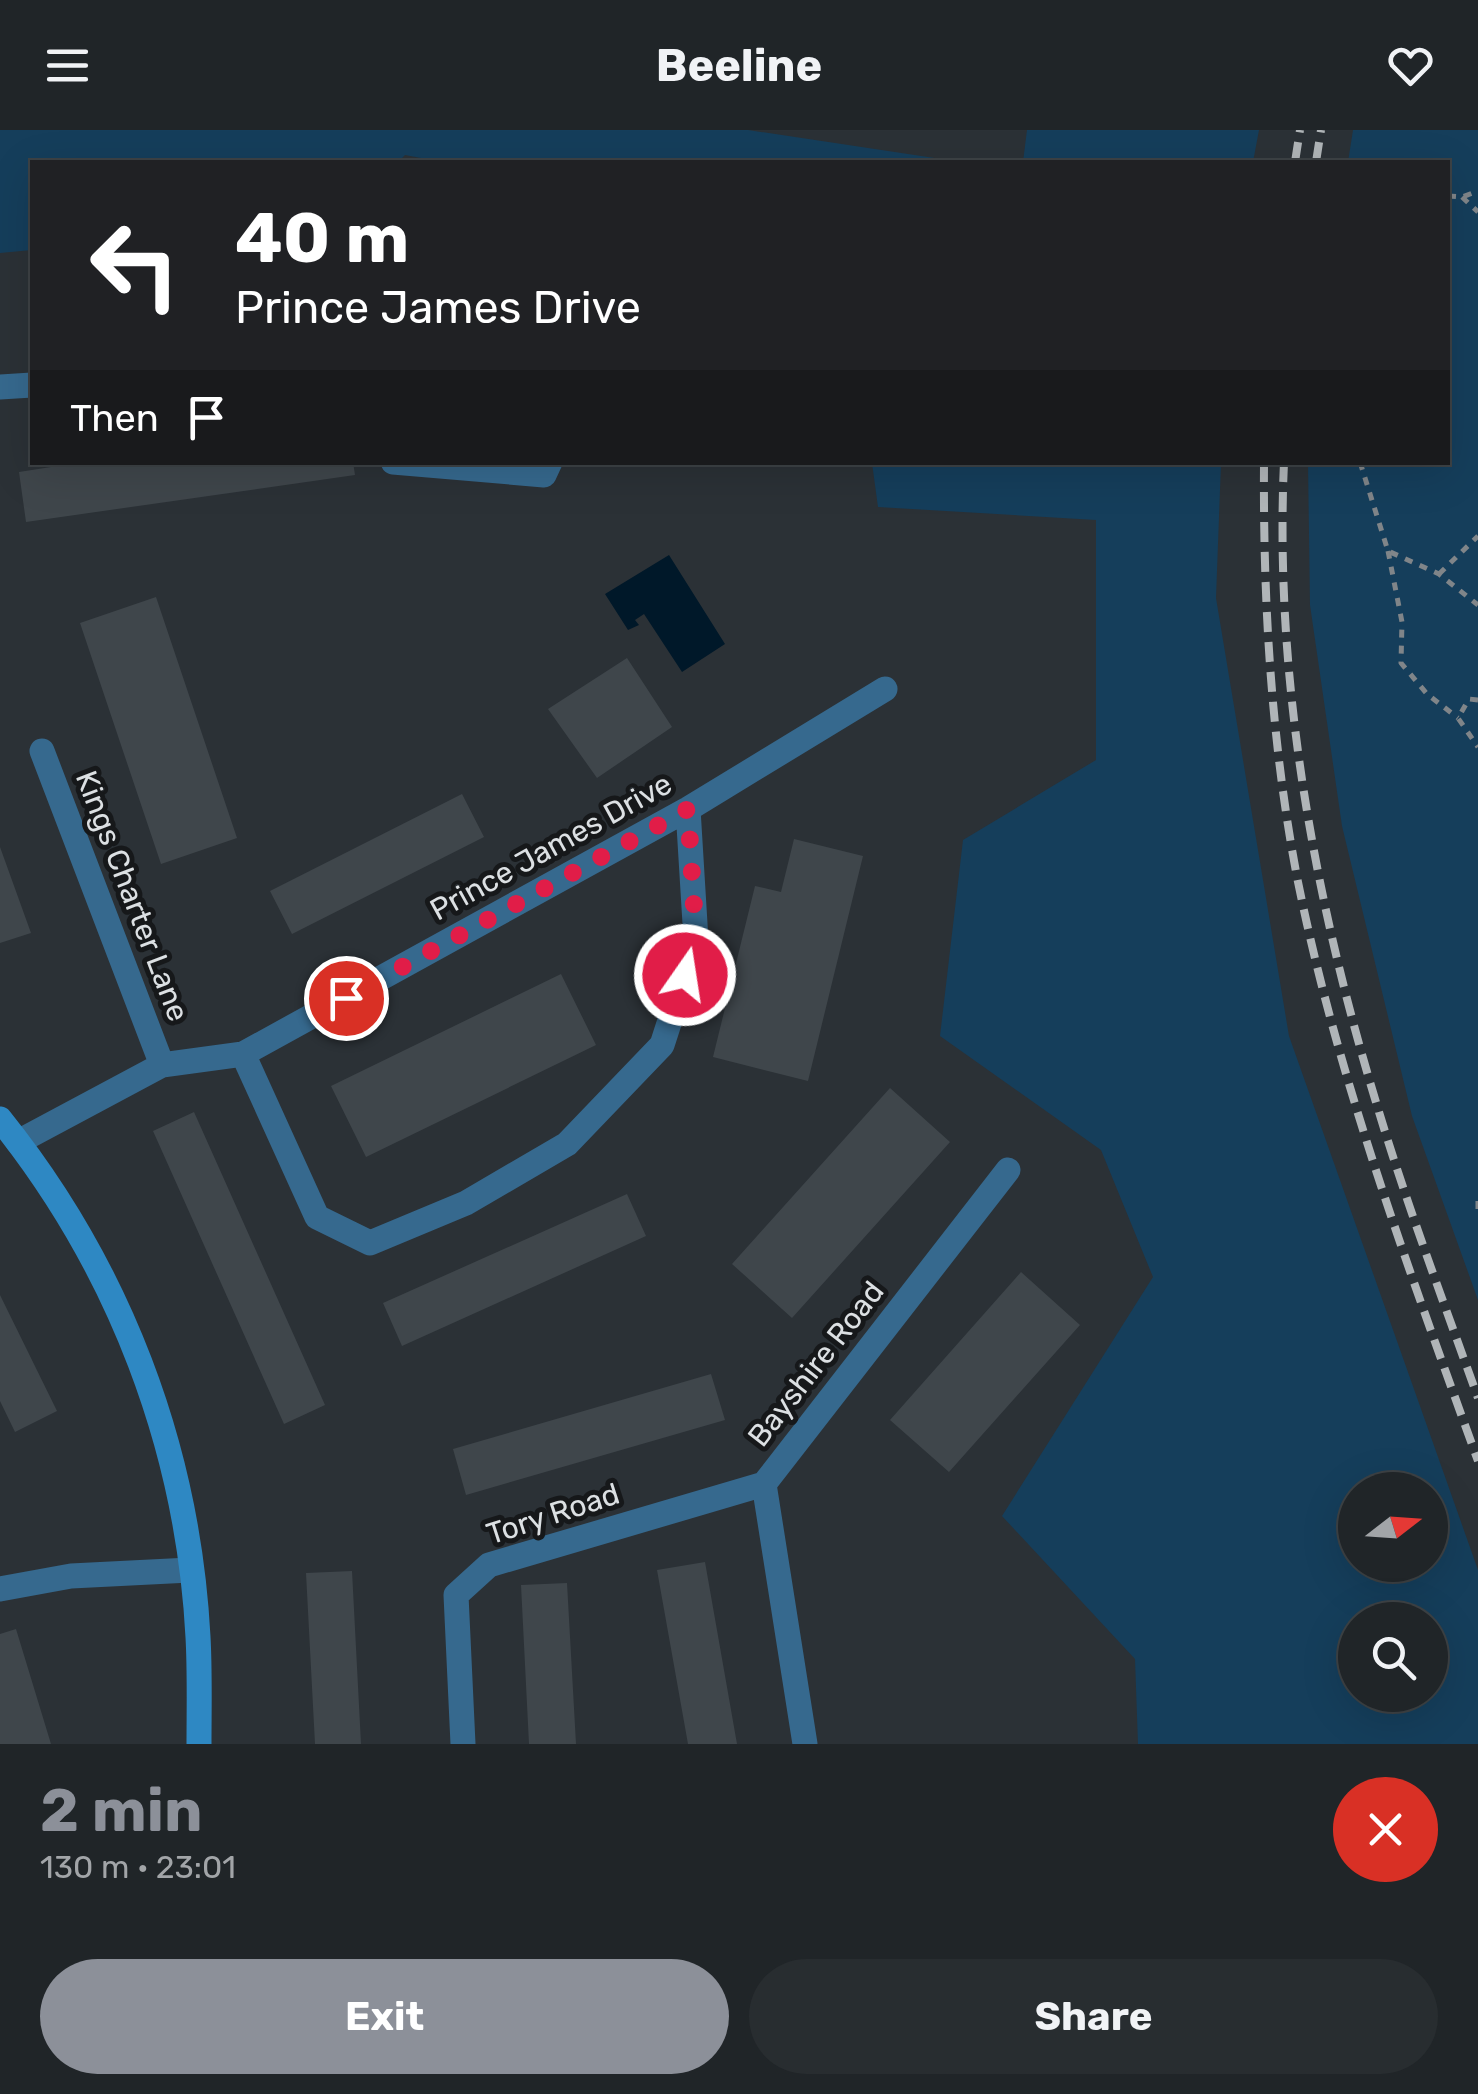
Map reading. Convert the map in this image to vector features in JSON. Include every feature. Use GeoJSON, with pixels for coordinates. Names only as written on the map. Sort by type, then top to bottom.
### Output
{"type":"FeatureCollection","features":[{"type":"Feature","properties":{"kind":"street"},"geometry":{"type":"LineString","coordinates":[[0,387],[30,385]]}},
{"type":"Feature","properties":{"kind":"street"},"geometry":{"type":"LineString","coordinates":[[428,465],[544,475],[549,465]]}},
{"type":"Feature","properties":{"kind":"street","name":"Prince James Drive"},"geometry":{"type":"LineString","coordinates":[[243,1054],[688,809],[885,689]]}},
{"type":"Feature","properties":{"kind":"street","name":"Kings Charter Lane"},"geometry":{"type":"LineString","coordinates":[[42,751],[162,1065]]}},
{"type":"Feature","properties":{"kind":"street"},"geometry":{"type":"LineString","coordinates":[[18,1142],[162,1065],[243,1054],[317,1217],[370,1243],[466,1203],[567,1144],[662,1045],[696,940],[688,809]]}},
{"type":"Feature","properties":{"kind":"street"},"geometry":{"type":"LineString","coordinates":[[0,1119],[67,1212],[106,1280],[160,1414],[180,1494],[198,1636],[199,1744]]}},
{"type":"Feature","properties":{"kind":"street","name":"Bayshire Road"},"geometry":{"type":"LineString","coordinates":[[805,1744],[764,1484],[1008,1170]]}},
{"type":"Feature","properties":{"kind":"street","name":"Tory Road"},"geometry":{"type":"LineString","coordinates":[[463,1744],[456,1595],[489,1565],[764,1484]]}},
{"type":"Feature","properties":{"kind":"street"},"geometry":{"type":"LineString","coordinates":[[0,1589],[71,1576],[190,1570]]}},
{"type":"Feature","properties":{"kind":"path"},"geometry":{"type":"LineString","coordinates":[[1450,196],[1478,190]]}},
{"type":"Feature","properties":{"kind":"path"},"geometry":{"type":"LineString","coordinates":[[1462,196],[1478,212]]}},
{"type":"Feature","properties":{"kind":"path"},"geometry":{"type":"LineString","coordinates":[[1361,465],[1388,551],[1402,622],[1401,664],[1426,694],[1458,718],[1478,747]]}},
{"type":"Feature","properties":{"kind":"path"},"geometry":{"type":"LineString","coordinates":[[1439,574],[1478,536]]}},
{"type":"Feature","properties":{"kind":"path"},"geometry":{"type":"LineString","coordinates":[[1388,551],[1439,574],[1478,606]]}},
{"type":"Feature","properties":{"kind":"path"},"geometry":{"type":"LineString","coordinates":[[1458,718],[1469,699],[1478,700]]}},
{"type":"Feature","properties":{"kind":"path"},"geometry":{"type":"LineString","coordinates":[[1478,1201],[1478,1216]]}},
{"type":"Feature","properties":{"kind":"shaded area"},"geometry":{"type":"Polygon","coordinates":[[[0,130],[748,130],[948,160],[431,160],[405,155],[400,160],[30,160],[30,250],[0,253],[0,130]]]}},
{"type":"Feature","properties":{"kind":"shaded area"},"geometry":{"type":"Polygon","coordinates":[[[1027,130],[1259,130],[1253,160],[1023,160],[1027,130]]]}},
{"type":"Feature","properties":{"kind":"shaded area"},"geometry":{"type":"Polygon","coordinates":[[[1353,130],[1478,130],[1478,1300],[1412,1116],[1342,826],[1310,605],[1308,465],[1450,465],[1450,160],[1348,160],[1353,130]]]}},
{"type":"Feature","properties":{"kind":"shaded area"},"geometry":{"type":"Polygon","coordinates":[[[872,465],[1221,465],[1216,598],[1289,1036],[1443,1472],[1338,1472],[1338,1582],[1448,1582],[1448,1485],[1478,1570],[1478,1744],[1138,1744],[1135,1659],[1002,1516],[1153,1277],[1101,1150],[940,1036],[963,840],[1096,760],[1096,520],[878,507],[872,465]]]}},
{"type":"Feature","properties":{"kind":"shaded area"},"geometry":{"type":"Polygon","coordinates":[[[669,555],[725,644],[682,672],[644,614],[635,620],[639,625],[628,630],[605,594],[669,555]]]}},
{"type":"Feature","properties":{"kind":"building"},"geometry":{"type":"Polygon","coordinates":[[[64,465],[353,465],[355,475],[26,522],[19,472],[64,465]]]}},
{"type":"Feature","properties":{"kind":"building"},"geometry":{"type":"Polygon","coordinates":[[[156,597],[237,838],[161,864],[80,623],[156,597]]]}},
{"type":"Feature","properties":{"kind":"building"},"geometry":{"type":"Polygon","coordinates":[[[627,658],[672,727],[597,778],[548,709],[627,658]]]}},
{"type":"Feature","properties":{"kind":"building"},"geometry":{"type":"Polygon","coordinates":[[[462,794],[484,837],[292,934],[270,891],[462,794]]]}},
{"type":"Feature","properties":{"kind":"building"},"geometry":{"type":"Polygon","coordinates":[[[794,839],[863,856],[808,1081],[713,1057],[755,886],[781,892],[794,839]]]}},
{"type":"Feature","properties":{"kind":"building"},"geometry":{"type":"Polygon","coordinates":[[[0,847],[31,933],[0,943],[0,847]]]}},
{"type":"Feature","properties":{"kind":"building"},"geometry":{"type":"Polygon","coordinates":[[[561,974],[596,1045],[366,1157],[331,1086],[561,974]]]}},
{"type":"Feature","properties":{"kind":"building"},"geometry":{"type":"Polygon","coordinates":[[[890,1088],[950,1142],[792,1318],[732,1264],[890,1088]]]}},
{"type":"Feature","properties":{"kind":"building"},"geometry":{"type":"Polygon","coordinates":[[[194,1112],[325,1405],[284,1424],[153,1131],[194,1112]]]}},
{"type":"Feature","properties":{"kind":"building"},"geometry":{"type":"Polygon","coordinates":[[[627,1194],[646,1236],[402,1346],[383,1303],[627,1194]]]}},
{"type":"Feature","properties":{"kind":"building"},"geometry":{"type":"Polygon","coordinates":[[[1021,1272],[1080,1325],[949,1472],[890,1420],[1021,1272]]]}},
{"type":"Feature","properties":{"kind":"building"},"geometry":{"type":"Polygon","coordinates":[[[0,1295],[57,1411],[15,1432],[0,1401],[0,1295]]]}},
{"type":"Feature","properties":{"kind":"building"},"geometry":{"type":"Polygon","coordinates":[[[711,1374],[725,1420],[466,1495],[453,1449],[711,1374]]]}},
{"type":"Feature","properties":{"kind":"building"},"geometry":{"type":"Polygon","coordinates":[[[705,1562],[737,1744],[688,1744],[657,1570],[705,1562]]]}},
{"type":"Feature","properties":{"kind":"building"},"geometry":{"type":"Polygon","coordinates":[[[352,1571],[361,1744],[315,1744],[306,1573],[352,1571]]]}},
{"type":"Feature","properties":{"kind":"building"},"geometry":{"type":"Polygon","coordinates":[[[567,1583],[576,1744],[529,1744],[521,1585],[567,1583]]]}},
{"type":"Feature","properties":{"kind":"building"},"geometry":{"type":"Polygon","coordinates":[[[16,1629],[51,1744],[0,1744],[0,1634],[16,1629]]]}},
{"type":"Feature","properties":{"kind":"railway"},"geometry":{"type":"LineString","coordinates":[[1295,160],[1300,130]]}},
{"type":"Feature","properties":{"kind":"railway"},"geometry":{"type":"LineString","coordinates":[[1316,160],[1321,130]]}},
{"type":"Feature","properties":{"kind":"railway"},"geometry":{"type":"LineString","coordinates":[[1264,465],[1270,670],[1288,826],[1313,952],[1332,1026],[1401,1245],[1478,1461]]}},
{"type":"Feature","properties":{"kind":"railway"},"geometry":{"type":"LineString","coordinates":[[1284,465],[1286,627],[1293,709],[1318,873],[1379,1112],[1478,1398]]}},
{"type":"Feature","properties":{"kind":"route"},"geometry":{"type":"LineString","coordinates":[[346,998],[688,809],[696,940],[685,975]]}}]}
